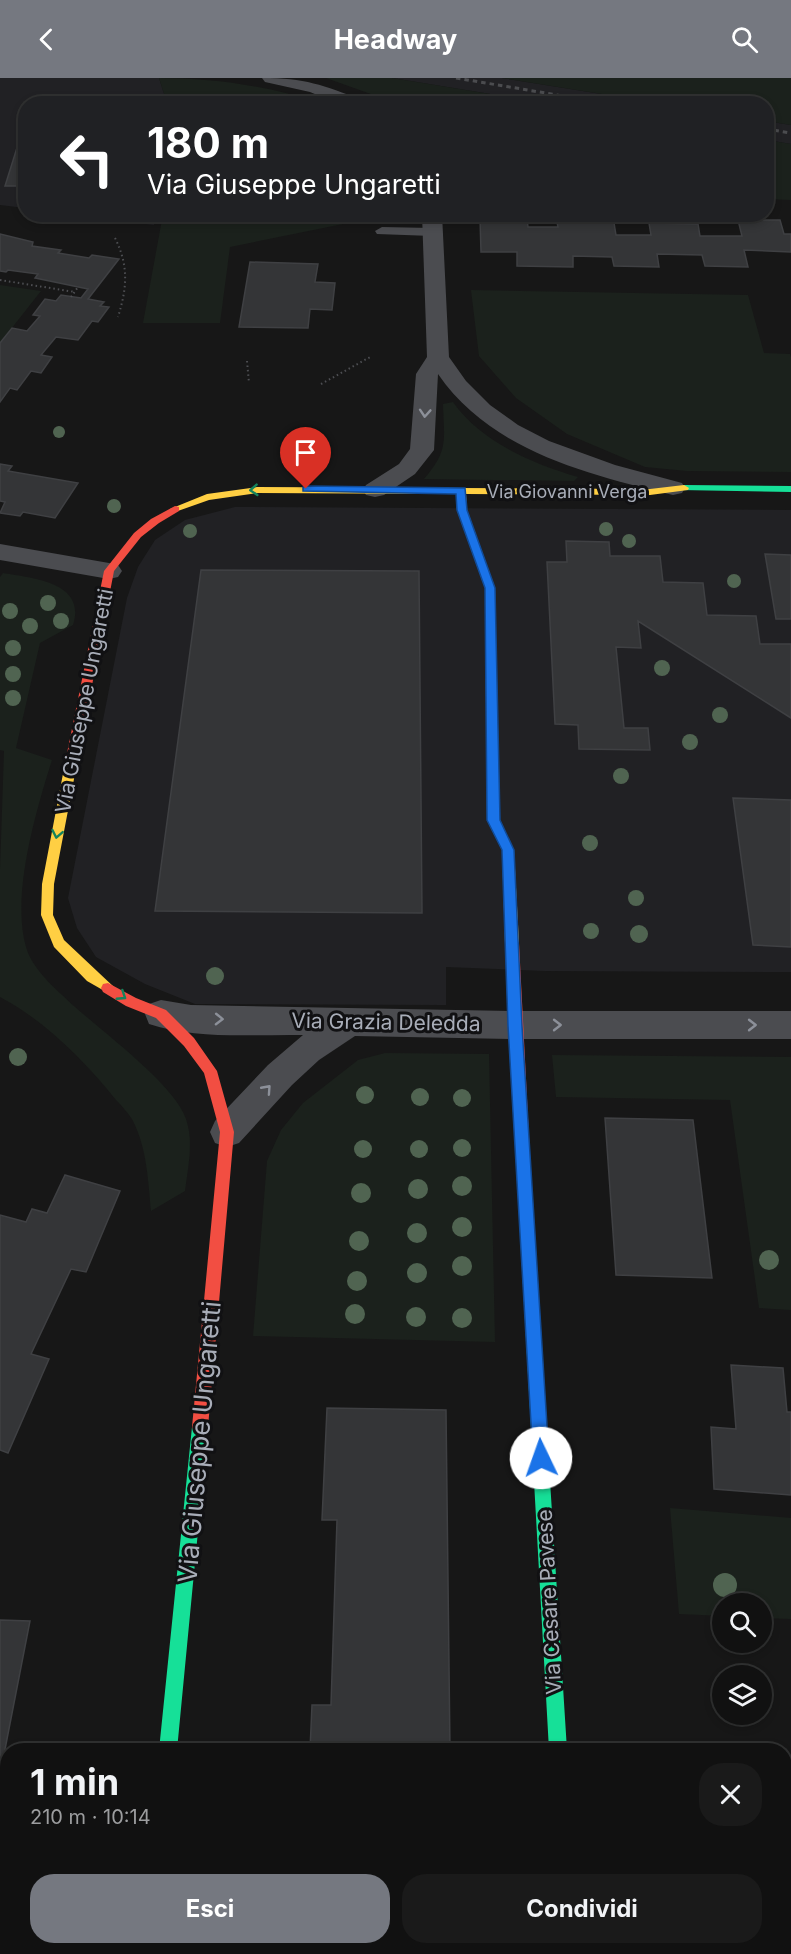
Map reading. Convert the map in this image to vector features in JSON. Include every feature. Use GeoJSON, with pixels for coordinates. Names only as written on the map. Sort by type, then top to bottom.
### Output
{"type":"FeatureCollection","features":[{"type":"Feature","properties":{"kind":"street"},"geometry":{"type":"LineString","coordinates":[[271,78],[315,88],[336,96]]}},
{"type":"Feature","properties":{"kind":"street","name":"Via Giovanni Verga"},"geometry":{"type":"LineString","coordinates":[[432,223],[438,357],[449,377],[468,399],[517,434],[590,465],[674,488]]}},
{"type":"Feature","properties":{"kind":"street","name":"Via Giovanni Verga"},"geometry":{"type":"LineString","coordinates":[[375,490],[407,469],[422,450],[427,374],[438,357]]}},
{"type":"Feature","properties":{"kind":"street","name":"Via Giovanni Verga"},"geometry":{"type":"LineString","coordinates":[[461,490],[650,492],[674,488],[791,489]]}},
{"type":"Feature","properties":{"kind":"street","name":"Via Giuseppe Ungaretti"},"geometry":{"type":"LineString","coordinates":[[169,1743],[191,1532],[227,1132],[210,1071],[189,1042],[161,1014],[131,1002],[92,977],[59,943],[47,915],[48,884],[110,571],[129,541],[144,528],[164,512],[192,500],[255,489],[461,490]]}},
{"type":"Feature","properties":{"kind":"street","name":"Via Cesare Pavese"},"geometry":{"type":"LineString","coordinates":[[461,490],[462,510],[490,588],[493,820],[508,850],[515,1026],[558,1743]]}},
{"type":"Feature","properties":{"kind":"street"},"geometry":{"type":"LineString","coordinates":[[0,552],[110,571]]}},
{"type":"Feature","properties":{"kind":"street","name":"Via Grazia Deledda"},"geometry":{"type":"LineString","coordinates":[[161,1014],[191,1019],[515,1026],[791,1025]]}},
{"type":"Feature","properties":{"kind":"street"},"geometry":{"type":"LineString","coordinates":[[227,1132],[280,1075],[308,1050],[351,1021]]}},
{"type":"Feature","properties":{"kind":"lane"},"geometry":{"type":"LineString","coordinates":[[382,231],[432,223]]}},
{"type":"Feature","properties":{"kind":"path"},"geometry":{"type":"LineString","coordinates":[[115,238],[126,257],[128,288],[118,317]]}},
{"type":"Feature","properties":{"kind":"path"},"geometry":{"type":"LineString","coordinates":[[0,280],[75,292]]}},
{"type":"Feature","properties":{"kind":"path"},"geometry":{"type":"LineString","coordinates":[[71,297],[78,287]]}},
{"type":"Feature","properties":{"kind":"path"},"geometry":{"type":"LineString","coordinates":[[321,384],[372,356]]}},
{"type":"Feature","properties":{"kind":"path"},"geometry":{"type":"LineString","coordinates":[[247,361],[249,383]]}},
{"type":"Feature","properties":{"kind":"shaded area"},"geometry":{"type":"Polygon","coordinates":[[[0,78],[159,78],[165,96],[18,96],[18,207],[0,205],[0,78]]]}},
{"type":"Feature","properties":{"kind":"shaded area"},"geometry":{"type":"Polygon","coordinates":[[[159,78],[241,84],[296,96],[165,96],[159,78]]]}},
{"type":"Feature","properties":{"kind":"shaded area"},"geometry":{"type":"Polygon","coordinates":[[[326,78],[392,78],[502,96],[376,96],[326,78]]]}},
{"type":"Feature","properties":{"kind":"shaded area"},"geometry":{"type":"Polygon","coordinates":[[[392,78],[502,78],[614,96],[502,96],[392,78]]]}},
{"type":"Feature","properties":{"kind":"shaded area"},"geometry":{"type":"Polygon","coordinates":[[[502,78],[791,78],[791,125],[774,122],[774,96],[614,96],[502,78]]]}},
{"type":"Feature","properties":{"kind":"shaded area"},"geometry":{"type":"Polygon","coordinates":[[[774,122],[791,125],[791,144],[774,141],[774,122]]]}},
{"type":"Feature","properties":{"kind":"shaded area"},"geometry":{"type":"Polygon","coordinates":[[[774,141],[791,144],[791,200],[774,199],[774,141]]]}},
{"type":"Feature","properties":{"kind":"shaded area"},"geometry":{"type":"Polygon","coordinates":[[[129,222],[155,222],[154,225],[129,222]]]}},
{"type":"Feature","properties":{"kind":"shaded area"},"geometry":{"type":"Polygon","coordinates":[[[162,222],[343,222],[343,224],[230,247],[220,323],[143,323],[162,222]]]}},
{"type":"Feature","properties":{"kind":"shaded area"},"geometry":{"type":"Polygon","coordinates":[[[0,285],[41,291],[0,343],[0,285]]]}},
{"type":"Feature","properties":{"kind":"shaded area"},"geometry":{"type":"Polygon","coordinates":[[[471,290],[748,295],[764,353],[790,354],[791,357],[791,472],[687,471],[645,467],[567,434],[516,398],[479,356],[471,290]]]}},
{"type":"Feature","properties":{"kind":"shaded area"},"geometry":{"type":"Polygon","coordinates":[[[453,402],[478,429],[509,450],[578,477],[574,481],[424,479],[441,452],[444,436],[443,404],[453,402]]]}},
{"type":"Feature","properties":{"kind":"shaded area"},"geometry":{"type":"Polygon","coordinates":[[[235,507],[791,510],[791,972],[545,971],[446,967],[446,1005],[195,1004],[145,984],[96,957],[77,928],[68,898],[127,598],[138,567],[155,540],[185,520],[235,507]]]}},
{"type":"Feature","properties":{"kind":"shaded area"},"geometry":{"type":"Polygon","coordinates":[[[3,573],[42,580],[54,585],[65,591],[72,599],[75,611],[73,625],[40,643],[16,748],[52,760],[39,803],[23,878],[22,926],[26,947],[36,967],[46,979],[166,1088],[186,1119],[190,1146],[185,1191],[151,1211],[144,1154],[138,1132],[130,1116],[91,1071],[48,1029],[0,997],[0,869],[4,751],[0,750],[0,577],[3,573]]]}},
{"type":"Feature","properties":{"kind":"shaded area"},"geometry":{"type":"Polygon","coordinates":[[[385,1053],[489,1054],[495,1342],[253,1336],[267,1161],[281,1130],[303,1103],[358,1060],[385,1053]]]}},
{"type":"Feature","properties":{"kind":"shaded area"},"geometry":{"type":"Polygon","coordinates":[[[552,1055],[791,1057],[791,1310],[759,1308],[730,1100],[556,1097],[552,1055]]]}},
{"type":"Feature","properties":{"kind":"shaded area"},"geometry":{"type":"Polygon","coordinates":[[[670,1508],[791,1518],[791,1619],[772,1618],[772,1593],[712,1593],[712,1616],[679,1614],[670,1508]]]}},
{"type":"Feature","properties":{"kind":"building"},"geometry":{"type":"Polygon","coordinates":[[[18,145],[18,186],[5,186],[18,145]]]}},
{"type":"Feature","properties":{"kind":"building"},"geometry":{"type":"Polygon","coordinates":[[[780,220],[784,234],[791,234],[791,252],[744,250],[748,267],[705,266],[702,255],[657,254],[659,267],[614,266],[612,257],[573,256],[573,267],[517,266],[517,252],[481,252],[480,222],[527,222],[528,227],[558,227],[557,222],[614,223],[616,235],[651,235],[649,223],[698,224],[700,236],[742,236],[738,222],[780,220]]]}},
{"type":"Feature","properties":{"kind":"building"},"geometry":{"type":"Polygon","coordinates":[[[0,234],[33,242],[32,246],[61,250],[58,253],[89,258],[92,255],[119,259],[88,299],[104,302],[100,306],[109,307],[98,322],[92,321],[78,340],[56,337],[41,355],[52,357],[41,373],[31,371],[17,390],[10,388],[0,402],[0,343],[12,328],[27,331],[40,316],[33,315],[45,299],[56,301],[61,295],[81,298],[88,289],[35,278],[38,274],[0,271],[0,234]]]}},
{"type":"Feature","properties":{"kind":"building"},"geometry":{"type":"Polygon","coordinates":[[[250,262],[318,264],[315,282],[335,283],[332,310],[310,309],[308,328],[239,327],[250,262]]]}},
{"type":"Feature","properties":{"kind":"building"},"geometry":{"type":"Polygon","coordinates":[[[0,464],[12,466],[8,471],[78,483],[55,518],[23,512],[20,516],[0,513],[5,502],[0,501],[0,464]]]}},
{"type":"Feature","properties":{"kind":"building"},"geometry":{"type":"Polygon","coordinates":[[[566,541],[609,542],[610,556],[660,556],[663,582],[703,583],[707,615],[756,616],[760,644],[791,644],[791,718],[638,621],[641,648],[616,647],[624,728],[648,728],[650,750],[579,749],[578,725],[555,724],[547,562],[567,562],[566,541]]]}},
{"type":"Feature","properties":{"kind":"building"},"geometry":{"type":"Polygon","coordinates":[[[765,554],[791,555],[791,619],[776,619],[765,554]]]}},
{"type":"Feature","properties":{"kind":"building"},"geometry":{"type":"Polygon","coordinates":[[[201,570],[419,571],[422,913],[155,911],[201,570]]]}},
{"type":"Feature","properties":{"kind":"building"},"geometry":{"type":"Polygon","coordinates":[[[733,798],[791,800],[791,947],[753,945],[733,798]]]}},
{"type":"Feature","properties":{"kind":"building"},"geometry":{"type":"Polygon","coordinates":[[[605,1118],[693,1120],[712,1278],[616,1275],[605,1118]]]}},
{"type":"Feature","properties":{"kind":"building"},"geometry":{"type":"Polygon","coordinates":[[[65,1175],[120,1191],[86,1272],[71,1269],[31,1354],[49,1359],[8,1453],[0,1450],[0,1215],[26,1222],[32,1209],[47,1213],[65,1175]]]}},
{"type":"Feature","properties":{"kind":"building"},"geometry":{"type":"Polygon","coordinates":[[[731,1365],[783,1368],[787,1412],[791,1412],[791,1495],[714,1489],[711,1427],[736,1429],[731,1365]]]}},
{"type":"Feature","properties":{"kind":"building"},"geometry":{"type":"Polygon","coordinates":[[[327,1408],[446,1410],[450,1743],[310,1743],[312,1705],[331,1705],[337,1520],[322,1520],[327,1408]]]}},
{"type":"Feature","properties":{"kind":"building"},"geometry":{"type":"Polygon","coordinates":[[[0,1620],[30,1621],[6,1743],[0,1743],[0,1620]]]}},
{"type":"Feature","properties":{"kind":"railway"},"geometry":{"type":"LineString","coordinates":[[456,78],[563,96]]}},
{"type":"Feature","properties":{"kind":"railway"},"geometry":{"type":"LineString","coordinates":[[774,130],[791,133]]}},
{"type":"Feature","properties":{"kind":"traffic: fast"},"geometry":{"type":"LineString","coordinates":[[684,488],[791,489]]}},
{"type":"Feature","properties":{"kind":"traffic: fast"},"geometry":{"type":"LineString","coordinates":[[525,1195],[558,1743]]}},
{"type":"Feature","properties":{"kind":"traffic: fast"},"geometry":{"type":"LineString","coordinates":[[169,1743],[200,1427]]}},
{"type":"Feature","properties":{"kind":"traffic: slow"},"geometry":{"type":"LineString","coordinates":[[175,509],[207,497],[257,490],[650,492],[684,488]]}},
{"type":"Feature","properties":{"kind":"traffic: slow"},"geometry":{"type":"LineString","coordinates":[[461,490],[462,510],[490,588],[493,820],[508,850],[512,943]]}},
{"type":"Feature","properties":{"kind":"traffic: slow"},"geometry":{"type":"LineString","coordinates":[[72,758],[48,884],[47,915],[59,943],[92,977],[108,988]]}},
{"type":"Feature","properties":{"kind":"traffic: jam"},"geometry":{"type":"LineString","coordinates":[[72,758],[109,571],[138,535],[175,509]]}},
{"type":"Feature","properties":{"kind":"traffic: jam"},"geometry":{"type":"LineString","coordinates":[[512,943],[525,1195]]}},
{"type":"Feature","properties":{"kind":"traffic: jam"},"geometry":{"type":"LineString","coordinates":[[108,988],[131,1002],[161,1014],[189,1042],[210,1071],[227,1132],[200,1427]]}},
{"type":"Feature","properties":{"kind":"route"},"geometry":{"type":"LineString","coordinates":[[306,489],[461,490],[462,510],[490,588],[493,820],[508,850],[515,1026],[541,1458]]}}]}
